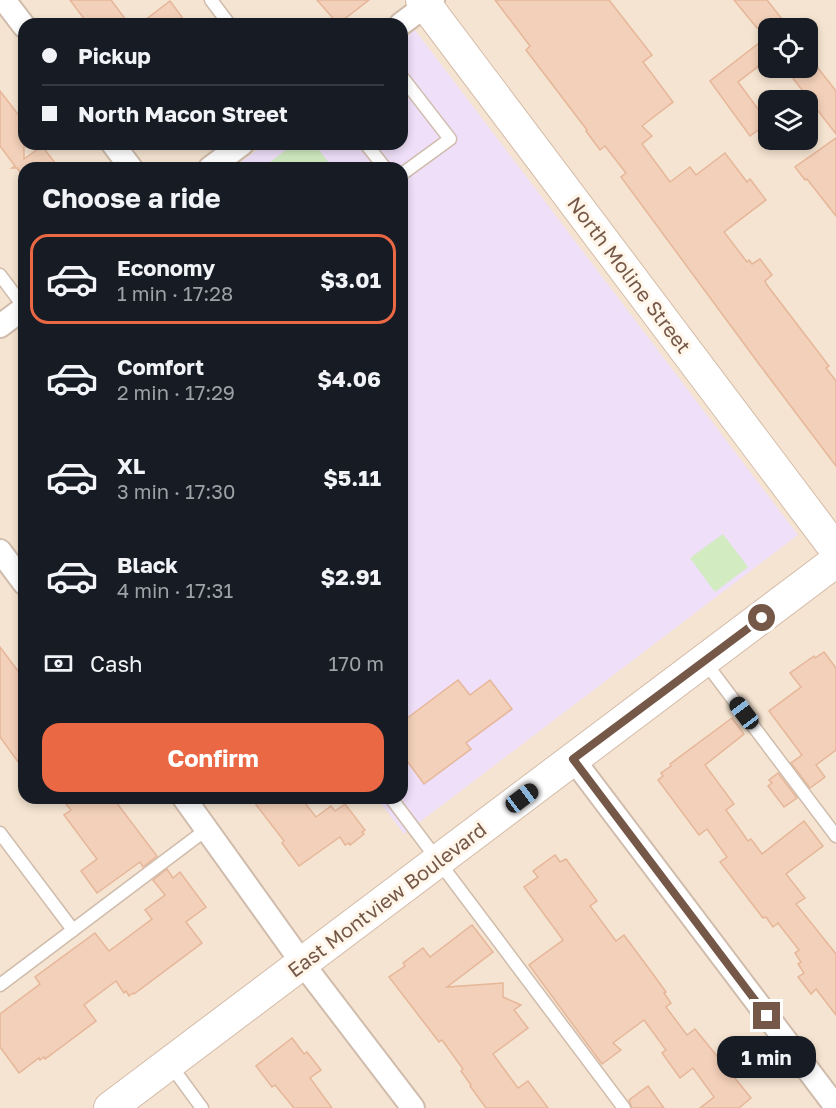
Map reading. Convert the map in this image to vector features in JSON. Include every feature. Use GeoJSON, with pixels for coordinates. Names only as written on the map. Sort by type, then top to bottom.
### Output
{"type":"FeatureCollection","features":[{"type":"Feature","properties":{"kind":"main road","name":"North Moline Street"},"geometry":{"type":"LineString","coordinates":[[427,2],[836,550]]}},
{"type":"Feature","properties":{"kind":"main road","name":"East Montview Boulevard"},"geometry":{"type":"LineString","coordinates":[[110,1108],[836,561]]}},
{"type":"Feature","properties":{"kind":"street"},"geometry":{"type":"LineString","coordinates":[[4,0],[18,19]]}},
{"type":"Feature","properties":{"kind":"street"},"geometry":{"type":"LineString","coordinates":[[408,18],[427,2]]}},
{"type":"Feature","properties":{"kind":"street"},"geometry":{"type":"LineString","coordinates":[[218,162],[234,150]]}},
{"type":"Feature","properties":{"kind":"street"},"geometry":{"type":"LineString","coordinates":[[0,326],[18,312]]}},
{"type":"Feature","properties":{"kind":"street"},"geometry":{"type":"LineString","coordinates":[[0,551],[18,575]]}},
{"type":"Feature","properties":{"kind":"street"},"geometry":{"type":"LineString","coordinates":[[573,759],[836,1107]]}},
{"type":"Feature","properties":{"kind":"street"},"geometry":{"type":"LineString","coordinates":[[188,804],[303,964],[413,1108]]}},
{"type":"Feature","properties":{"kind":"lane"},"geometry":{"type":"LineString","coordinates":[[211,0],[224,18]]}},
{"type":"Feature","properties":{"kind":"lane"},"geometry":{"type":"LineString","coordinates":[[408,85],[450,139],[408,170]]}},
{"type":"Feature","properties":{"kind":"lane"},"geometry":{"type":"LineString","coordinates":[[371,150],[380,162]]}},
{"type":"Feature","properties":{"kind":"lane"},"geometry":{"type":"LineString","coordinates":[[0,275],[18,300]]}},
{"type":"Feature","properties":{"kind":"lane"},"geometry":{"type":"LineString","coordinates":[[704,661],[836,836]]}},
{"type":"Feature","properties":{"kind":"lane"},"geometry":{"type":"LineString","coordinates":[[395,804],[624,1108]]}},
{"type":"Feature","properties":{"kind":"lane"},"geometry":{"type":"LineString","coordinates":[[0,985],[207,829]]}},
{"type":"Feature","properties":{"kind":"lane"},"geometry":{"type":"LineString","coordinates":[[0,833],[73,930]]}},
{"type":"Feature","properties":{"kind":"lane"},"geometry":{"type":"LineString","coordinates":[[169,1064],[202,1108]]}},
{"type":"Feature","properties":{"kind":"shaded area"},"geometry":{"type":"Polygon","coordinates":[[[0,0],[836,0],[836,1108],[0,1108],[0,0]]]}},
{"type":"Feature","properties":{"kind":"shaded area"},"geometry":{"type":"Polygon","coordinates":[[[415,30],[798,535],[404,834],[382,804],[408,804],[408,162],[241,162],[257,150],[408,150],[408,35],[415,30]]]}},
{"type":"Feature","properties":{"kind":"green space"},"geometry":{"type":"Polygon","coordinates":[[[286,150],[319,150],[328,162],[270,162],[286,150]]]}},
{"type":"Feature","properties":{"kind":"green space"},"geometry":{"type":"Polygon","coordinates":[[[723,534],[748,567],[715,592],[690,558],[723,534]]]}},
{"type":"Feature","properties":{"kind":"building"},"geometry":{"type":"Polygon","coordinates":[[[70,0],[111,0],[124,18],[84,18],[70,0]]]}},
{"type":"Feature","properties":{"kind":"building"},"geometry":{"type":"Polygon","coordinates":[[[317,0],[369,0],[346,18],[333,18],[317,0]]]}},
{"type":"Feature","properties":{"kind":"building"},"geometry":{"type":"Polygon","coordinates":[[[495,0],[609,0],[652,55],[643,62],[673,102],[642,126],[652,136],[642,144],[670,182],[690,167],[696,175],[725,153],[747,182],[750,179],[766,200],[724,232],[747,262],[749,260],[752,264],[760,259],[772,275],[765,281],[767,285],[829,366],[826,368],[836,381],[836,466],[621,177],[626,173],[605,146],[600,150],[526,50],[530,46],[495,0]]]}},
{"type":"Feature","properties":{"kind":"building"},"geometry":{"type":"Polygon","coordinates":[[[734,0],[767,0],[781,18],[758,18],[757,28],[734,0]]]}},
{"type":"Feature","properties":{"kind":"building"},"geometry":{"type":"Polygon","coordinates":[[[170,1],[182,17],[181,18],[148,18],[170,1]]]}},
{"type":"Feature","properties":{"kind":"building"},"geometry":{"type":"Polygon","coordinates":[[[758,44],[758,67],[738,82],[758,109],[758,130],[750,136],[710,81],[758,44]]]}},
{"type":"Feature","properties":{"kind":"building"},"geometry":{"type":"Polygon","coordinates":[[[818,68],[836,91],[836,134],[818,111],[818,90],[802,90],[793,78],[818,78],[818,68]]]}},
{"type":"Feature","properties":{"kind":"building"},"geometry":{"type":"Polygon","coordinates":[[[0,91],[18,114],[18,150],[24,150],[24,159],[36,150],[45,150],[54,162],[18,162],[18,169],[12,168],[15,166],[0,146],[0,91]]]}},
{"type":"Feature","properties":{"kind":"building"},"geometry":{"type":"Polygon","coordinates":[[[836,138],[836,216],[795,167],[836,138]]]}},
{"type":"Feature","properties":{"kind":"building"},"geometry":{"type":"Polygon","coordinates":[[[0,647],[18,671],[18,762],[0,737],[0,647]]]}},
{"type":"Feature","properties":{"kind":"building"},"geometry":{"type":"Polygon","coordinates":[[[824,652],[836,668],[836,750],[816,765],[825,777],[810,788],[791,763],[802,755],[769,711],[801,687],[790,673],[814,656],[815,658],[824,652]]]}},
{"type":"Feature","properties":{"kind":"building"},"geometry":{"type":"Polygon","coordinates":[[[458,680],[470,695],[490,680],[512,709],[466,743],[471,749],[424,784],[408,762],[408,718],[458,680]]]}},
{"type":"Feature","properties":{"kind":"building"},"geometry":{"type":"Polygon","coordinates":[[[732,718],[744,734],[705,765],[734,804],[726,810],[748,841],[751,839],[762,854],[804,821],[823,846],[786,874],[805,898],[796,904],[836,954],[836,1015],[816,989],[811,994],[798,977],[804,973],[795,953],[799,950],[778,923],[773,927],[766,917],[763,918],[720,862],[727,857],[707,829],[699,835],[658,780],[663,776],[661,773],[671,766],[670,764],[732,718]]]}},
{"type":"Feature","properties":{"kind":"building"},"geometry":{"type":"Polygon","coordinates":[[[778,773],[797,798],[784,807],[768,786],[772,783],[769,780],[778,773]]]}},
{"type":"Feature","properties":{"kind":"building"},"geometry":{"type":"Polygon","coordinates":[[[66,804],[118,804],[157,856],[143,867],[140,862],[97,893],[81,871],[97,859],[64,815],[71,810],[66,804]]]}},
{"type":"Feature","properties":{"kind":"building"},"geometry":{"type":"Polygon","coordinates":[[[256,804],[306,804],[316,817],[331,806],[335,811],[345,804],[365,830],[362,832],[364,834],[350,845],[349,843],[345,845],[340,837],[299,866],[282,843],[284,841],[256,804]]]}},
{"type":"Feature","properties":{"kind":"building"},"geometry":{"type":"Polygon","coordinates":[[[555,855],[560,862],[566,859],[597,901],[590,906],[616,941],[624,935],[650,970],[671,1003],[666,1007],[687,1035],[695,1029],[751,1098],[739,1108],[700,1108],[714,1097],[693,1068],[680,1078],[662,1053],[666,1050],[644,1020],[613,1043],[621,1050],[602,1064],[529,965],[563,940],[524,887],[538,877],[533,871],[555,855]]]}},
{"type":"Feature","properties":{"kind":"building"},"geometry":{"type":"Polygon","coordinates":[[[167,869],[173,878],[180,872],[206,907],[186,922],[202,943],[134,994],[129,996],[126,991],[124,993],[116,981],[84,1005],[96,1021],[45,1059],[44,1057],[40,1060],[39,1058],[19,1073],[0,1047],[0,1014],[40,984],[35,977],[95,933],[109,951],[152,919],[145,910],[165,895],[153,880],[167,869]]]}},
{"type":"Feature","properties":{"kind":"building"},"geometry":{"type":"Polygon","coordinates":[[[472,925],[493,952],[447,987],[503,983],[503,997],[521,1005],[514,1010],[528,1028],[493,1054],[518,1088],[528,1081],[548,1108],[486,1108],[461,1071],[463,1069],[442,1040],[439,1042],[389,977],[405,966],[403,963],[423,948],[430,957],[472,925]]]}},
{"type":"Feature","properties":{"kind":"building"},"geometry":{"type":"Polygon","coordinates":[[[292,1038],[304,1054],[307,1052],[321,1070],[310,1078],[332,1108],[294,1108],[275,1085],[272,1087],[256,1066],[292,1038]]]}},
{"type":"Feature","properties":{"kind":"building"},"geometry":{"type":"Polygon","coordinates":[[[648,1086],[664,1108],[632,1108],[629,1100],[648,1086]]]}},
{"type":"Feature","properties":{"kind":"route"},"geometry":{"type":"LineString","coordinates":[[762,618],[573,759],[767,1016]]}}]}
